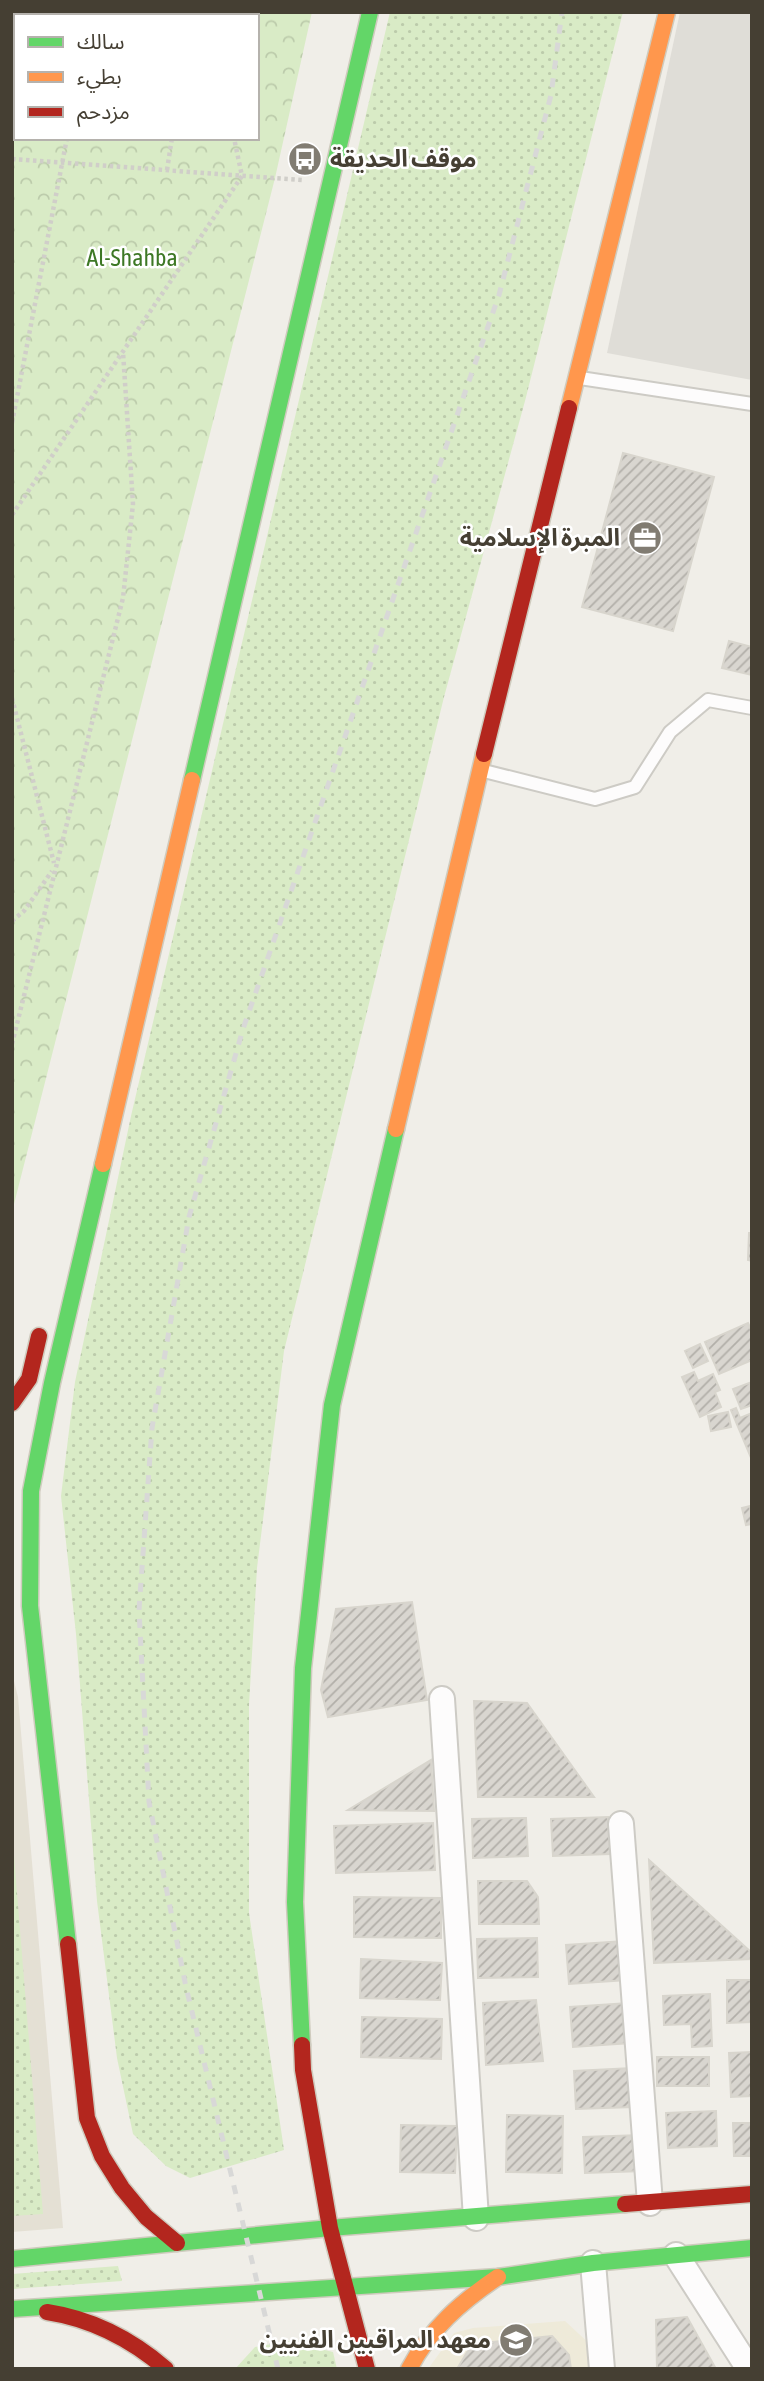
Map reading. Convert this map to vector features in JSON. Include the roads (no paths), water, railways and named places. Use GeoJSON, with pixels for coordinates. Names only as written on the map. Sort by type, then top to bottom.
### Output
{"type":"FeatureCollection","features":[{"type":"Feature","properties":{"kind":"main road"},"geometry":{"type":"LineString","coordinates":[[177,2243],[152,2224],[112,2176],[87,2118],[30,1606],[30,1504],[46,1408],[370,12]]}},
{"type":"Feature","properties":{"kind":"main road"},"geometry":{"type":"LineString","coordinates":[[367,2369],[330,2228],[303,2070],[295,1902],[303,1668],[332,1405],[480,770],[667,12]]}},
{"type":"Feature","properties":{"kind":"main road"},"geometry":{"type":"LineString","coordinates":[[43,1322],[29,1379],[14,1400],[46,1408]]}},
{"type":"Feature","properties":{"kind":"main road"},"geometry":{"type":"LineString","coordinates":[[21,1434],[41,1431]]}},
{"type":"Feature","properties":{"kind":"main road"},"geometry":{"type":"LineString","coordinates":[[12,1591],[30,1606]]}},
{"type":"Feature","properties":{"kind":"main road"},"geometry":{"type":"LineString","coordinates":[[12,2259],[330,2228],[752,2194]]}},
{"type":"Feature","properties":{"kind":"main road"},"geometry":{"type":"LineString","coordinates":[[12,2309],[498,2277],[593,2263],[752,2248]]}},
{"type":"Feature","properties":{"kind":"main road"},"geometry":{"type":"LineString","coordinates":[[409,2369],[428,2337],[448,2314],[498,2277]]}},
{"type":"Feature","properties":{"kind":"main road"},"geometry":{"type":"LineString","coordinates":[[12,2309],[63,2314],[108,2329],[150,2353],[166,2369]]}},
{"type":"Feature","properties":{"kind":"street"},"geometry":{"type":"LineString","coordinates":[[442,1699],[476,2218]]}},
{"type":"Feature","properties":{"kind":"street"},"geometry":{"type":"LineString","coordinates":[[621,1824],[650,2203]]}},
{"type":"Feature","properties":{"kind":"street"},"geometry":{"type":"LineString","coordinates":[[677,2255],[749,2369]]}},
{"type":"Feature","properties":{"kind":"street"},"geometry":{"type":"LineString","coordinates":[[593,2263],[602,2369]]}},
{"type":"Feature","properties":{"kind":"lane"},"geometry":{"type":"LineString","coordinates":[[577,377],[752,404]]}},
{"type":"Feature","properties":{"kind":"lane"},"geometry":{"type":"LineString","coordinates":[[480,770],[595,799],[635,787],[670,732],[708,700],[752,708]]}},
{"type":"Feature","properties":{"kind":"railway"},"geometry":{"type":"LineString","coordinates":[[278,2369],[186,1987],[149,1802],[139,1610],[152,1428],[189,1217],[243,1029],[499,295],[551,95],[562,12]]}},
{"type":"Feature","properties":{"kind":"place","name":"موقف الحديقة"},"geometry":{"type":"Point","coordinates":[305,159]}},
{"type":"Feature","properties":{"kind":"place","name":"المبرة الإسلامية"},"geometry":{"type":"Point","coordinates":[645,538]}},
{"type":"Feature","properties":{"kind":"place","name":"معهد المراقبين الفنيين"},"geometry":{"type":"Point","coordinates":[516,2340]}},
{"type":"Feature","properties":{"kind":"park label","name":"Al-Shahba"},"geometry":{"type":"Point","coordinates":[132,258]}}]}
